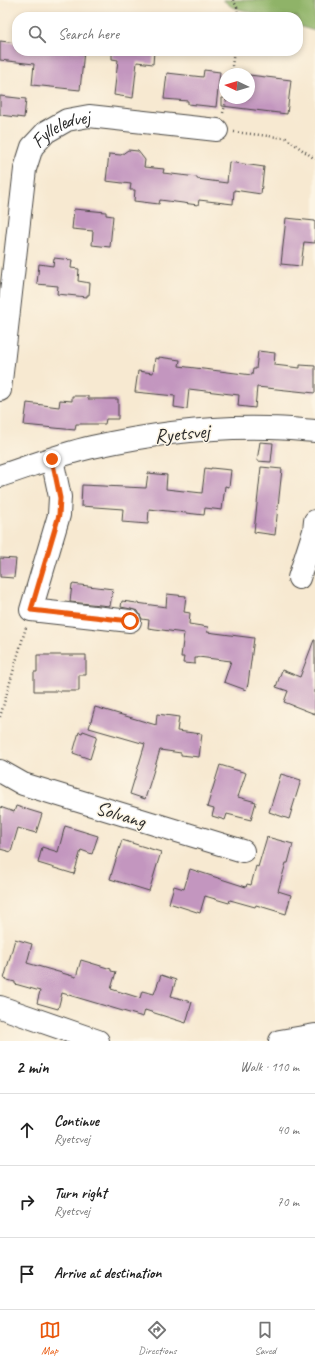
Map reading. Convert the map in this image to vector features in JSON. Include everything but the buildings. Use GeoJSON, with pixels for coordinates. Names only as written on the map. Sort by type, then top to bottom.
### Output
{"type":"FeatureCollection","features":[{"type":"Feature","properties":{"kind":"street","name":"Fylleledvej"},"geometry":{"type":"LineString","coordinates":[[0,390],[25,169],[32,147],[46,132],[67,120],[89,116],[218,130]]}},
{"type":"Feature","properties":{"kind":"street","name":"Ryetsvej"},"geometry":{"type":"LineString","coordinates":[[0,476],[91,447],[130,439],[172,433],[218,429],[270,428],[315,431]]}},
{"type":"Feature","properties":{"kind":"street"},"geometry":{"type":"LineString","coordinates":[[52,459],[60,498],[59,515],[31,610],[130,621]]}},
{"type":"Feature","properties":{"kind":"street"},"geometry":{"type":"LineString","coordinates":[[299,578],[314,531],[315,521]]}},
{"type":"Feature","properties":{"kind":"street","name":"Solvang"},"geometry":{"type":"LineString","coordinates":[[0,771],[23,784],[243,851]]}},
{"type":"Feature","properties":{"kind":"street"},"geometry":{"type":"LineString","coordinates":[[0,1007],[98,1041]]}},
{"type":"Feature","properties":{"kind":"street"},"geometry":{"type":"LineString","coordinates":[[285,1041],[315,1035]]}},
{"type":"Feature","properties":{"kind":"path"},"geometry":{"type":"LineString","coordinates":[[233,0],[237,7],[238,12]]}},
{"type":"Feature","properties":{"kind":"path"},"geometry":{"type":"LineString","coordinates":[[232,68],[233,56]]}},
{"type":"Feature","properties":{"kind":"path"},"geometry":{"type":"LineString","coordinates":[[218,130],[286,138],[315,159]]}},
{"type":"Feature","properties":{"kind":"path"},"geometry":{"type":"LineString","coordinates":[[0,717],[31,610]]}},
{"type":"Feature","properties":{"kind":"green space"},"geometry":{"type":"Polygon","coordinates":[[[223,0],[315,0],[315,31],[303,27],[303,12],[250,12],[232,7],[223,0]]]}},
{"type":"Feature","properties":{"kind":"route"},"geometry":{"type":"LineString","coordinates":[[52,459],[60,498],[59,515],[31,610],[130,621]]}}]}
